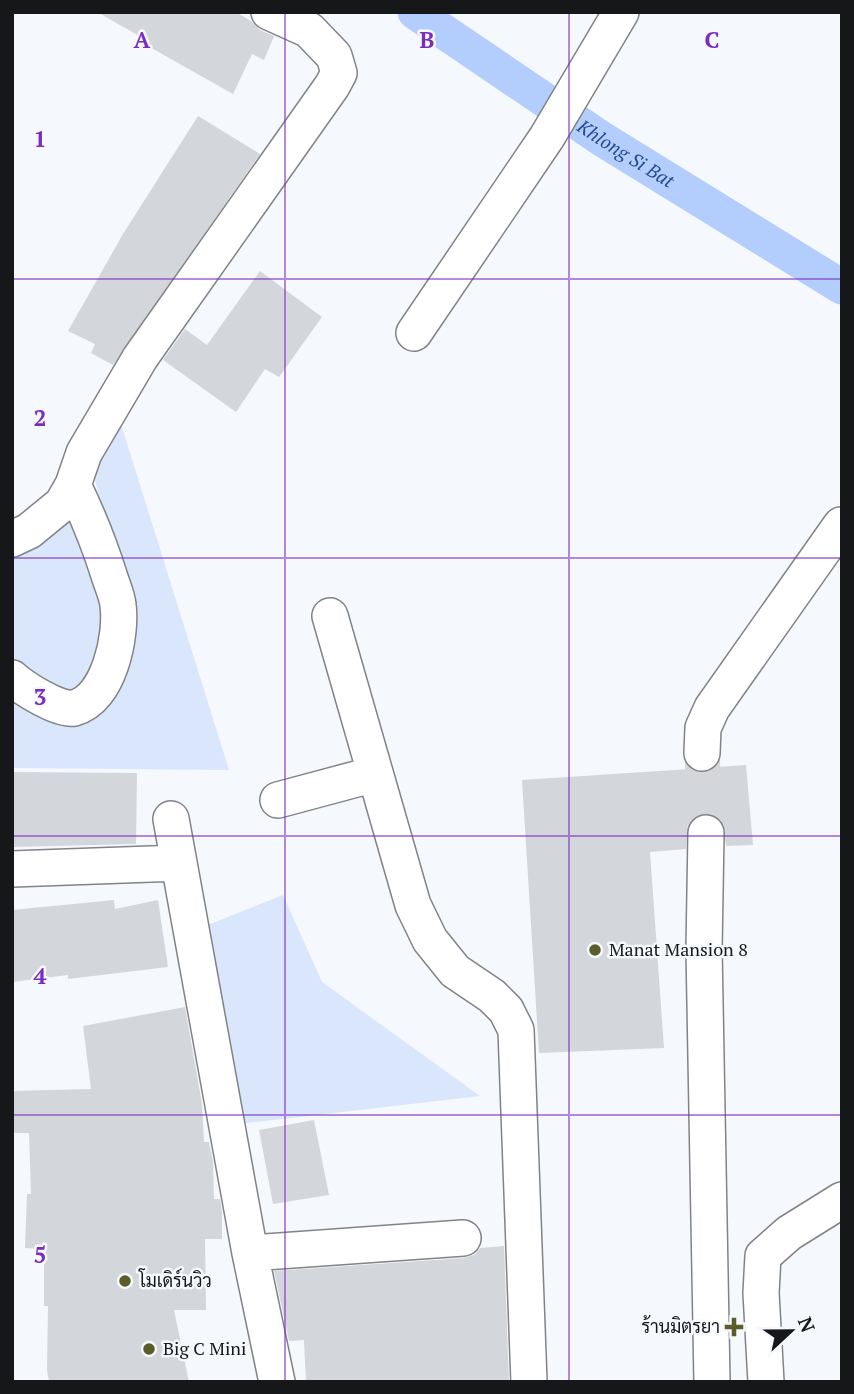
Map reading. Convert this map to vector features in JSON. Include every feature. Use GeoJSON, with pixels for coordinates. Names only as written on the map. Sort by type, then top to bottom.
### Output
{"type":"FeatureCollection","features":[{"type":"Feature","properties":{"kind":"street"},"geometry":{"type":"LineString","coordinates":[[12,539],[29,531],[62,504],[73,485],[84,453],[140,358],[339,73],[334,56],[309,30],[269,12]]}},
{"type":"Feature","properties":{"kind":"street"},"geometry":{"type":"LineString","coordinates":[[414,333],[547,137],[621,12]]}},
{"type":"Feature","properties":{"kind":"street"},"geometry":{"type":"LineString","coordinates":[[12,678],[58,706],[72,708],[87,701],[97,689],[108,672],[115,650],[120,629],[118,602],[98,541],[73,485]]}},
{"type":"Feature","properties":{"kind":"street"},"geometry":{"type":"LineString","coordinates":[[702,753],[703,728],[712,708],[841,525]]}},
{"type":"Feature","properties":{"kind":"street"},"geometry":{"type":"LineString","coordinates":[[330,616],[413,905],[430,940],[455,971],[492,996],[506,1010],[516,1030],[529,1382]]}},
{"type":"Feature","properties":{"kind":"street"},"geometry":{"type":"LineString","coordinates":[[278,800],[375,774]]}},
{"type":"Feature","properties":{"kind":"street"},"geometry":{"type":"LineString","coordinates":[[171,819],[250,1253],[277,1382]]}},
{"type":"Feature","properties":{"kind":"street"},"geometry":{"type":"LineString","coordinates":[[706,832],[704,949],[712,1382]]}},
{"type":"Feature","properties":{"kind":"street"},"geometry":{"type":"LineString","coordinates":[[12,869],[179,863]]}},
{"type":"Feature","properties":{"kind":"street"},"geometry":{"type":"LineString","coordinates":[[766,1382],[761,1293],[764,1256],[789,1233],[842,1200]]}},
{"type":"Feature","properties":{"kind":"street"},"geometry":{"type":"LineString","coordinates":[[250,1253],[463,1238]]}},
{"type":"Feature","properties":{"kind":"shaded area"},"geometry":{"type":"Polygon","coordinates":[[[121,424],[229,770],[12,768],[12,687],[34,707],[112,691],[105,520],[93,472],[121,424]]]}},
{"type":"Feature","properties":{"kind":"shaded area"},"geometry":{"type":"Polygon","coordinates":[[[64,519],[75,522],[102,592],[101,656],[74,693],[57,696],[12,663],[12,552],[64,519]]]}},
{"type":"Feature","properties":{"kind":"shaded area"},"geometry":{"type":"Polygon","coordinates":[[[283,895],[322,982],[480,1096],[239,1124],[203,927],[283,895]]]}},
{"type":"Feature","properties":{"kind":"building"},"geometry":{"type":"Polygon","coordinates":[[[97,12],[236,12],[260,30],[274,36],[264,60],[252,54],[233,94],[139,41],[141,37],[97,12]]]}},
{"type":"Feature","properties":{"kind":"building"},"geometry":{"type":"Polygon","coordinates":[[[198,116],[260,154],[113,365],[91,353],[95,344],[68,331],[123,234],[198,116]]]}},
{"type":"Feature","properties":{"kind":"building"},"geometry":{"type":"Polygon","coordinates":[[[260,271],[322,317],[279,377],[265,369],[236,412],[163,360],[185,329],[207,345],[260,271]]]}},
{"type":"Feature","properties":{"kind":"building","name":"Manat Mansion 8"},"geometry":{"type":"Polygon","coordinates":[[[746,765],[753,845],[726,846],[723,823],[716,815],[706,813],[696,816],[688,823],[686,849],[650,852],[664,1048],[539,1053],[522,780],[690,769],[702,773],[715,767],[746,765]]]}},
{"type":"Feature","properties":{"kind":"building"},"geometry":{"type":"Polygon","coordinates":[[[12,772],[137,773],[136,844],[12,847],[12,772]]]}},
{"type":"Feature","properties":{"kind":"building"},"geometry":{"type":"Polygon","coordinates":[[[114,900],[115,909],[158,900],[168,967],[68,979],[68,975],[12,982],[12,910],[114,900]]]}},
{"type":"Feature","properties":{"kind":"building"},"geometry":{"type":"Polygon","coordinates":[[[185,1007],[202,1104],[204,1142],[209,1142],[213,1162],[214,1199],[220,1199],[222,1212],[222,1239],[205,1239],[206,1310],[174,1310],[189,1382],[49,1382],[48,1306],[44,1306],[44,1249],[25,1248],[27,1194],[31,1194],[29,1133],[12,1133],[12,1091],[91,1089],[83,1026],[185,1007]]]}},
{"type":"Feature","properties":{"kind":"building"},"geometry":{"type":"Polygon","coordinates":[[[314,1120],[329,1195],[273,1204],[259,1130],[314,1120]]]}},
{"type":"Feature","properties":{"kind":"building"},"geometry":{"type":"Polygon","coordinates":[[[504,1246],[509,1382],[306,1382],[304,1340],[289,1341],[274,1271],[464,1258],[474,1255],[480,1248],[504,1246]]]}},
{"type":"Feature","properties":{"kind":"waterway","name":"Khlong Si Bat"},"geometry":{"type":"LineString","coordinates":[[415,12],[602,139],[842,287]]}},
{"type":"Feature","properties":{"kind":"tunnel"},"geometry":{"type":"LineString","coordinates":[[702,753],[706,833]]}},
{"type":"Feature","properties":{"kind":"place","name":"Manat Mansion 8"},"geometry":{"type":"Point","coordinates":[595,950]}},
{"type":"Feature","properties":{"kind":"place","name":"โมเดิร์นวิว"},"geometry":{"type":"Point","coordinates":[125,1281]}},
{"type":"Feature","properties":{"kind":"place","name":"ร้านมิตรยา"},"geometry":{"type":"Point","coordinates":[734,1327]}},
{"type":"Feature","properties":{"kind":"place","name":"Big C Mini"},"geometry":{"type":"Point","coordinates":[149,1349]}}]}
